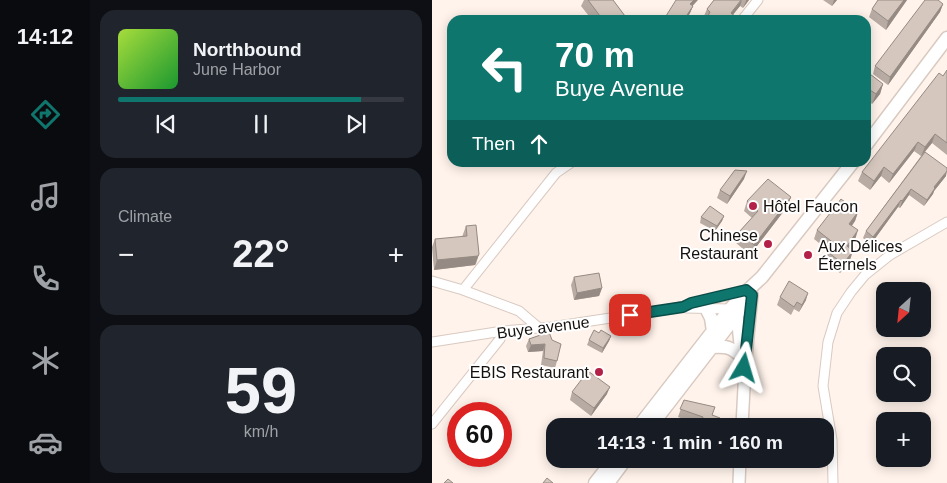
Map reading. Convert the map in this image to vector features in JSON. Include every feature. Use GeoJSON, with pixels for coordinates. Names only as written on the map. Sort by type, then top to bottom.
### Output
{"type":"FeatureCollection","features":[{"type":"Feature","properties":{"kind":"highway"},"geometry":{"type":"LineString","coordinates":[[871,139],[941,51],[946,38]]}},
{"type":"Feature","properties":{"kind":"highway"},"geometry":{"type":"LineString","coordinates":[[646,418],[712,347],[734,312],[849,167]]}},
{"type":"Feature","properties":{"kind":"highway"},"geometry":{"type":"LineString","coordinates":[[706,308],[711,318],[713,331]]}},
{"type":"Feature","properties":{"kind":"highway"},"geometry":{"type":"LineString","coordinates":[[656,418],[713,331],[734,312]]}},
{"type":"Feature","properties":{"kind":"highway"},"geometry":{"type":"LineString","coordinates":[[712,347],[729,347],[735,351],[743,363]]}},
{"type":"Feature","properties":{"kind":"highway"},"geometry":{"type":"LineString","coordinates":[[595,483],[607,468]]}},
{"type":"Feature","properties":{"kind":"highway"},"geometry":{"type":"LineString","coordinates":[[608,483],[619,468]]}},
{"type":"Feature","properties":{"kind":"main road"},"geometry":{"type":"LineString","coordinates":[[742,418],[743,363],[749,293]]}},
{"type":"Feature","properties":{"kind":"main road"},"geometry":{"type":"LineString","coordinates":[[734,312],[743,363]]}},
{"type":"Feature","properties":{"kind":"main road"},"geometry":{"type":"LineString","coordinates":[[739,483],[740,468]]}},
{"type":"Feature","properties":{"kind":"street"},"geometry":{"type":"LineString","coordinates":[[746,15],[758,0]]}},
{"type":"Feature","properties":{"kind":"street"},"geometry":{"type":"LineString","coordinates":[[463,290],[556,174],[565,167]]}},
{"type":"Feature","properties":{"kind":"street"},"geometry":{"type":"LineString","coordinates":[[833,483],[832,440],[823,386],[828,342],[837,313],[865,275],[890,255],[946,222]]}},
{"type":"Feature","properties":{"kind":"street"},"geometry":{"type":"LineString","coordinates":[[432,281],[463,290],[519,311],[539,328]]}},
{"type":"Feature","properties":{"kind":"street"},"geometry":{"type":"LineString","coordinates":[[683,307],[691,303],[749,293]]}},
{"type":"Feature","properties":{"kind":"street"},"geometry":{"type":"LineString","coordinates":[[683,307],[734,312]]}},
{"type":"Feature","properties":{"kind":"street","name":"Buye avenue"},"geometry":{"type":"LineString","coordinates":[[432,342],[683,307]]}},
{"type":"Feature","properties":{"kind":"street"},"geometry":{"type":"LineString","coordinates":[[432,424],[500,339],[503,331]]}},
{"type":"Feature","properties":{"kind":"building"},"geometry":{"type":"Polygon","coordinates":[[[588,0],[613,0],[624,15],[599,15],[588,0]]]}},
{"type":"Feature","properties":{"kind":"building"},"geometry":{"type":"Polygon","coordinates":[[[676,0],[694,0],[690,4],[693,6],[687,15],[667,15],[676,0]]]}},
{"type":"Feature","properties":{"kind":"building"},"geometry":{"type":"Polygon","coordinates":[[[714,0],[741,0],[731,13],[734,15],[708,15],[710,12],[707,9],[714,0]]]}},
{"type":"Feature","properties":{"kind":"building"},"geometry":{"type":"Polygon","coordinates":[[[878,0],[904,0],[888,21],[872,9],[878,0]]]}},
{"type":"Feature","properties":{"kind":"building"},"geometry":{"type":"Polygon","coordinates":[[[925,0],[938,0],[943,4],[890,77],[875,66],[925,0]]]}},
{"type":"Feature","properties":{"kind":"building"},"geometry":{"type":"Polygon","coordinates":[[[947,70],[947,143],[935,134],[925,147],[918,142],[893,174],[884,167],[874,181],[862,172],[866,167],[871,167],[871,160],[939,73],[943,76],[947,70]]]}},
{"type":"Feature","properties":{"kind":"building"},"geometry":{"type":"Polygon","coordinates":[[[871,75],[883,84],[876,94],[871,91],[871,75]]]}},
{"type":"Feature","properties":{"kind":"building"},"geometry":{"type":"Polygon","coordinates":[[[925,152],[947,168],[947,171],[934,187],[927,200],[911,189],[873,237],[866,231],[925,152]]]}},
{"type":"Feature","properties":{"kind":"building"},"geometry":{"type":"Polygon","coordinates":[[[735,170],[747,171],[730,196],[720,190],[735,170]]]}},
{"type":"Feature","properties":{"kind":"building"},"geometry":{"type":"Polygon","coordinates":[[[768,179],[791,197],[754,245],[739,232],[758,211],[747,201],[768,179]]]}},
{"type":"Feature","properties":{"kind":"building"},"geometry":{"type":"Polygon","coordinates":[[[841,199],[858,212],[849,224],[858,230],[847,246],[853,251],[843,264],[828,252],[835,244],[817,230],[841,199]]]}},
{"type":"Feature","properties":{"kind":"building"},"geometry":{"type":"Polygon","coordinates":[[[710,206],[724,216],[717,226],[701,217],[710,206]]]}},
{"type":"Feature","properties":{"kind":"building"},"geometry":{"type":"Polygon","coordinates":[[[476,225],[478,256],[437,260],[435,239],[467,236],[466,226],[476,225]]]}},
{"type":"Feature","properties":{"kind":"building"},"geometry":{"type":"Polygon","coordinates":[[[599,273],[602,288],[577,293],[574,277],[599,273]]]}},
{"type":"Feature","properties":{"kind":"building"},"geometry":{"type":"Polygon","coordinates":[[[789,281],[808,293],[802,305],[797,302],[794,307],[780,297],[789,281]]]}},
{"type":"Feature","properties":{"kind":"building"},"geometry":{"type":"Polygon","coordinates":[[[594,330],[599,333],[601,330],[611,336],[603,348],[589,340],[594,330]]]}},
{"type":"Feature","properties":{"kind":"building"},"geometry":{"type":"Polygon","coordinates":[[[549,332],[552,340],[561,344],[557,361],[544,358],[545,344],[531,345],[529,339],[549,332]]]}},
{"type":"Feature","properties":{"kind":"building"},"geometry":{"type":"Polygon","coordinates":[[[588,371],[610,387],[594,408],[572,392],[588,371]]]}},
{"type":"Feature","properties":{"kind":"building"},"geometry":{"type":"Polygon","coordinates":[[[684,400],[715,407],[712,415],[720,418],[703,418],[680,409],[684,400]]]}},
{"type":"Feature","properties":{"kind":"building"},"geometry":{"type":"Polygon","coordinates":[[[547,478],[553,483],[543,483],[547,478]]]}},
{"type":"Feature","properties":{"kind":"building"},"geometry":{"type":"Polygon","coordinates":[[[448,479],[453,483],[444,483],[448,479]]]}},
{"type":"Feature","properties":{"kind":"place","name":"Hôtel Faucon"},"geometry":{"type":"Point","coordinates":[753,206]}},
{"type":"Feature","properties":{"kind":"place","name":"Chinese Restaurant"},"geometry":{"type":"Point","coordinates":[768,244]}},
{"type":"Feature","properties":{"kind":"place","name":"Aux Délices Éternels"},"geometry":{"type":"Point","coordinates":[808,255]}},
{"type":"Feature","properties":{"kind":"place","name":"EBIS Restaurant"},"geometry":{"type":"Point","coordinates":[599,372]}},
{"type":"Feature","properties":{"kind":"route"},"geometry":{"type":"LineString","coordinates":[[630,315],[683,307],[691,303],[746,290],[752,295],[744,368]]}}]}
